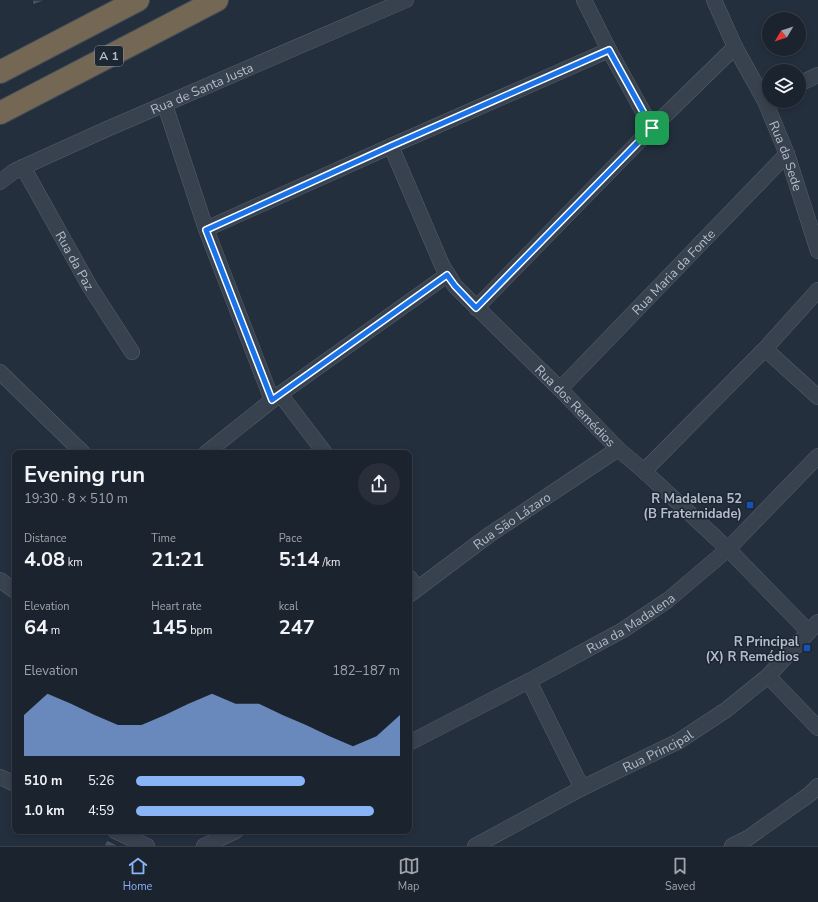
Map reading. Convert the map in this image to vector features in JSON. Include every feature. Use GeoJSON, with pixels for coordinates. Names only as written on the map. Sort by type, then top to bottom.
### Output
{"type":"FeatureCollection","features":[{"type":"Feature","properties":{"kind":"highway"},"geometry":{"type":"LineString","coordinates":[[0,72],[138,0]]}},
{"type":"Feature","properties":{"kind":"highway","name":"A 1"},"geometry":{"type":"LineString","coordinates":[[0,113],[217,0]]}},
{"type":"Feature","properties":{"kind":"street","name":"Rua de Santa Justa"},"geometry":{"type":"LineString","coordinates":[[0,182],[22,167],[406,0]]}},
{"type":"Feature","properties":{"kind":"street"},"geometry":{"type":"LineString","coordinates":[[584,0],[609,50],[652,128]]}},
{"type":"Feature","properties":{"kind":"street","name":"Rua da Sede"},"geometry":{"type":"LineString","coordinates":[[714,0],[735,47],[762,92]]}},
{"type":"Feature","properties":{"kind":"street"},"geometry":{"type":"LineString","coordinates":[[476,308],[652,128],[735,47]]}},
{"type":"Feature","properties":{"kind":"street"},"geometry":{"type":"LineString","coordinates":[[206,230],[391,146],[609,50]]}},
{"type":"Feature","properties":{"kind":"street"},"geometry":{"type":"LineString","coordinates":[[806,81],[818,75]]}},
{"type":"Feature","properties":{"kind":"street"},"geometry":{"type":"LineString","coordinates":[[165,105],[206,230],[276,397],[322,450]]}},
{"type":"Feature","properties":{"kind":"street","name":"Rua da Sede"},"geometry":{"type":"LineString","coordinates":[[770,108],[818,251]]}},
{"type":"Feature","properties":{"kind":"street","name":"Rua dos Remédios"},"geometry":{"type":"LineString","coordinates":[[391,146],[447,275],[455,286],[560,389],[618,449],[814,627]]}},
{"type":"Feature","properties":{"kind":"street","name":"Rua Maria da Fonte"},"geometry":{"type":"LineString","coordinates":[[560,389],[786,154]]}},
{"type":"Feature","properties":{"kind":"street","name":"Rua da Paz"},"geometry":{"type":"LineString","coordinates":[[22,167],[90,287],[132,352]]}},
{"type":"Feature","properties":{"kind":"street"},"geometry":{"type":"LineString","coordinates":[[210,450],[276,397],[447,275]]}},
{"type":"Feature","properties":{"kind":"street"},"geometry":{"type":"LineString","coordinates":[[644,471],[766,349],[818,290]]}},
{"type":"Feature","properties":{"kind":"street"},"geometry":{"type":"LineString","coordinates":[[766,349],[818,397]]}},
{"type":"Feature","properties":{"kind":"street"},"geometry":{"type":"LineString","coordinates":[[0,372],[80,450]]}},
{"type":"Feature","properties":{"kind":"street","name":"Rua São Lázaro"},"geometry":{"type":"LineString","coordinates":[[412,587],[618,449]]}},
{"type":"Feature","properties":{"kind":"street","name":"Rua da Madalena"},"geometry":{"type":"LineString","coordinates":[[412,741],[529,682],[623,630],[668,600],[728,549],[818,456]]}},
{"type":"Feature","properties":{"kind":"street"},"geometry":{"type":"LineString","coordinates":[[0,580],[12,589]]}},
{"type":"Feature","properties":{"kind":"street","name":"Rua Principal"},"geometry":{"type":"LineString","coordinates":[[475,846],[582,788],[680,741],[726,710],[768,676],[814,627]]}},
{"type":"Feature","properties":{"kind":"street"},"geometry":{"type":"LineString","coordinates":[[768,676],[818,728]]}},
{"type":"Feature","properties":{"kind":"street"},"geometry":{"type":"LineString","coordinates":[[529,682],[582,788]]}},
{"type":"Feature","properties":{"kind":"street"},"geometry":{"type":"LineString","coordinates":[[0,777],[12,783]]}},
{"type":"Feature","properties":{"kind":"street"},"geometry":{"type":"LineString","coordinates":[[732,846],[748,838],[810,794],[818,786]]}},
{"type":"Feature","properties":{"kind":"street"},"geometry":{"type":"LineString","coordinates":[[121,834],[147,846]]}},
{"type":"Feature","properties":{"kind":"street"},"geometry":{"type":"LineString","coordinates":[[204,846],[230,834]]}},
{"type":"Feature","properties":{"kind":"building"},"geometry":{"type":"Polygon","coordinates":[[[32,0],[46,0],[33,5],[32,0]]]}},
{"type":"Feature","properties":{"kind":"building"},"geometry":{"type":"Polygon","coordinates":[[[107,840],[119,846],[104,846],[107,840]]]}},
{"type":"Feature","properties":{"kind":"place","name":"R Madalena 52 (B Fraternidade)"},"geometry":{"type":"Point","coordinates":[750,505]}},
{"type":"Feature","properties":{"kind":"place","name":"R Principal (X) R Remédios"},"geometry":{"type":"Point","coordinates":[807,648]}},
{"type":"Feature","properties":{"kind":"route"},"geometry":{"type":"LineString","coordinates":[[609,50],[652,128],[476,308],[455,286],[447,275],[272,400],[206,230],[391,146],[609,50]]}}]}
